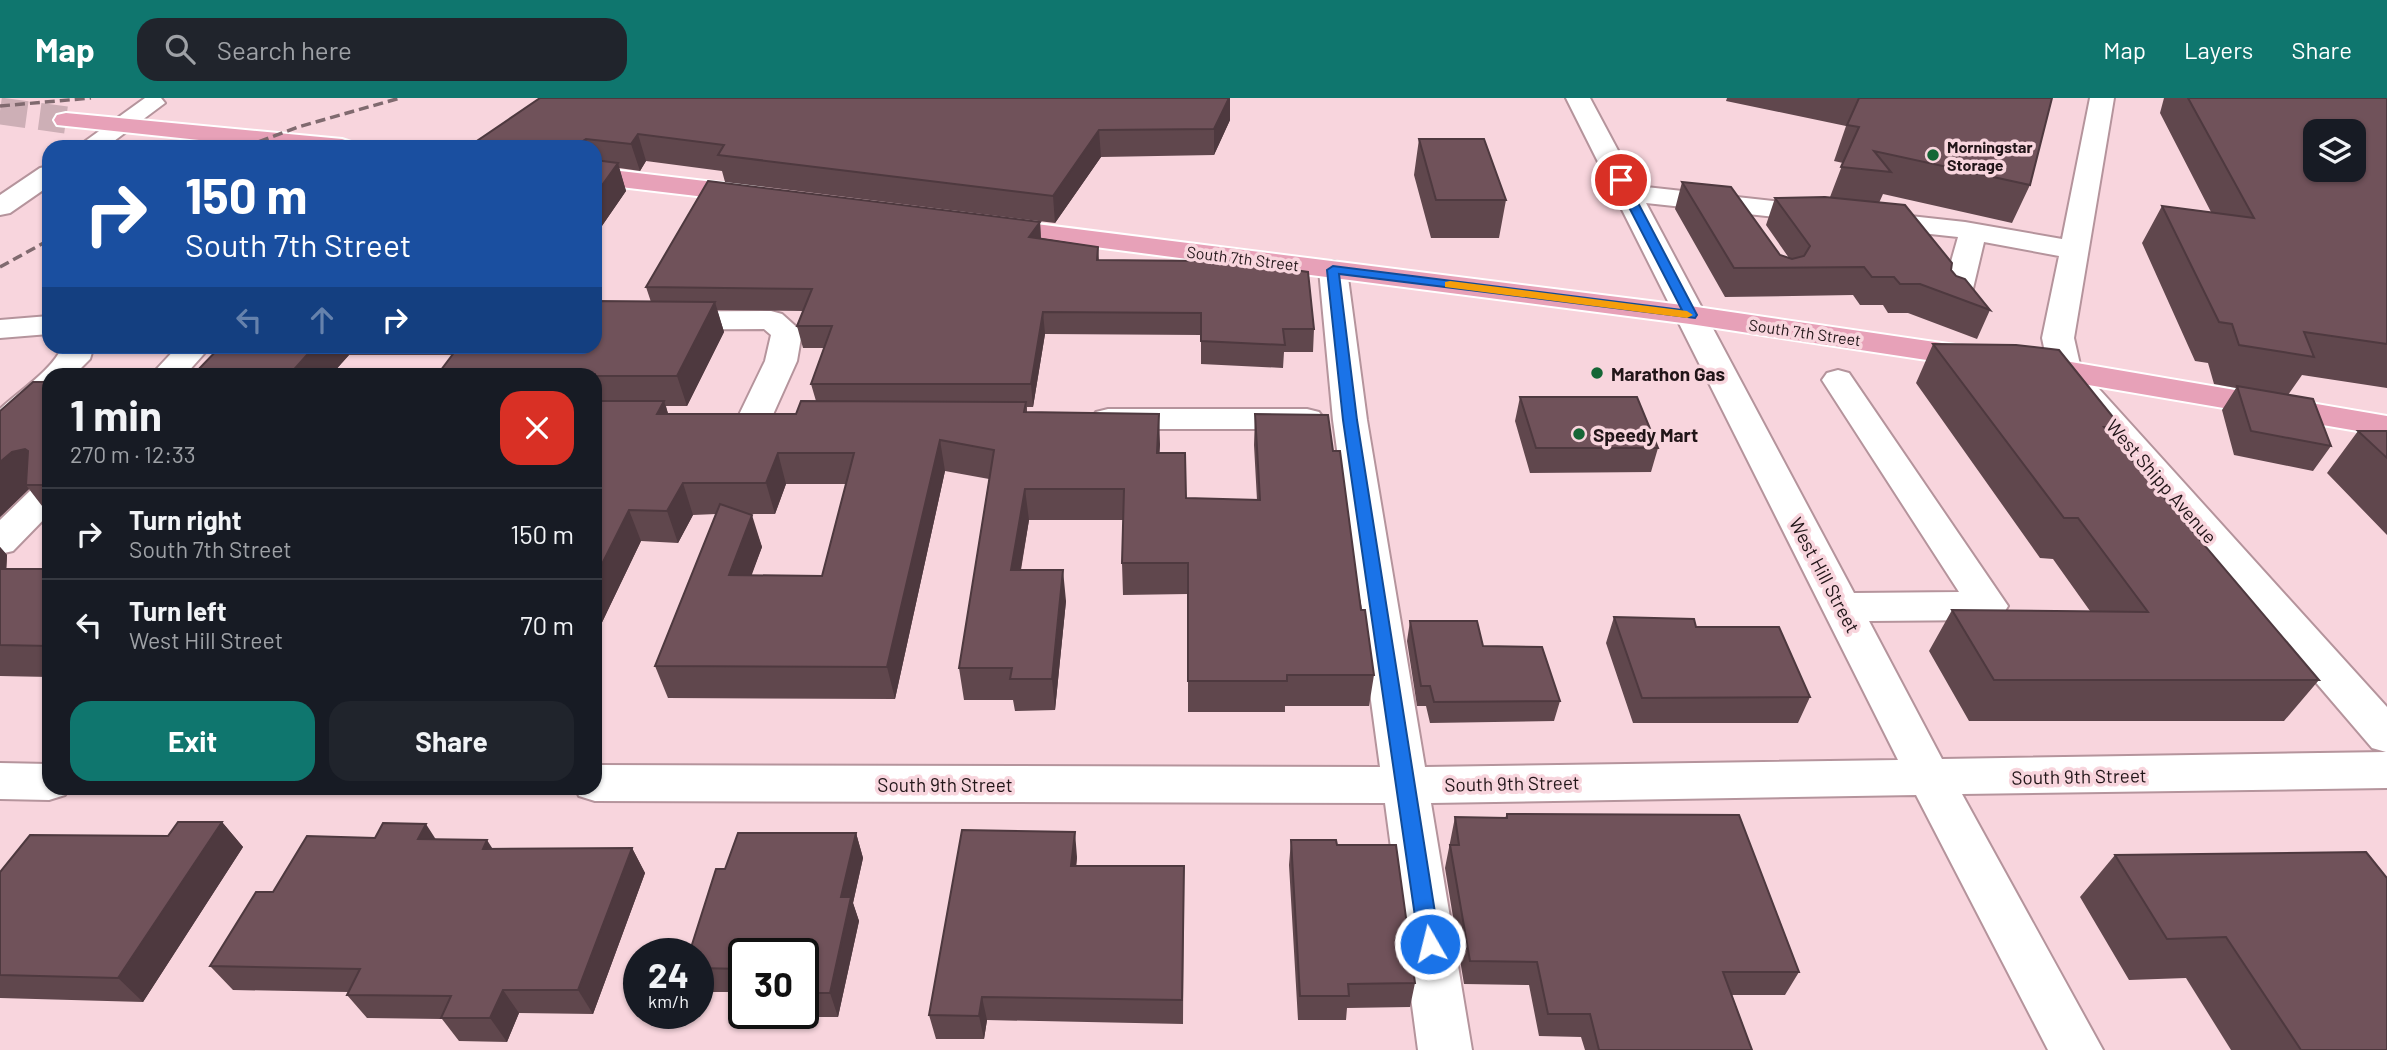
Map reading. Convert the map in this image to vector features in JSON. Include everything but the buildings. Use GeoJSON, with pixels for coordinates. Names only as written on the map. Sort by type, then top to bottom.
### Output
{"type":"FeatureCollection","features":[{"type":"Feature","properties":{"kind":"main road"},"geometry":{"type":"LineString","coordinates":[[66,120],[272,140]]}},
{"type":"Feature","properties":{"kind":"main road"},"geometry":{"type":"LineString","coordinates":[[602,177],[780,198]]}},
{"type":"Feature","properties":{"kind":"main road","name":"South 7th Street"},"geometry":{"type":"LineString","coordinates":[[962,222],[1690,315],[2065,371],[2387,426]]}},
{"type":"Feature","properties":{"kind":"street","name":"West Hill Street"},"geometry":{"type":"LineString","coordinates":[[1578,98],[1930,778],[2076,1050]]}},
{"type":"Feature","properties":{"kind":"street"},"geometry":{"type":"LineString","coordinates":[[2065,371],[2058,338],[2102,98]]}},
{"type":"Feature","properties":{"kind":"street"},"geometry":{"type":"LineString","coordinates":[[100,140],[153,103]]}},
{"type":"Feature","properties":{"kind":"street"},"geometry":{"type":"LineString","coordinates":[[0,207],[42,179]]}},
{"type":"Feature","properties":{"kind":"street"},"geometry":{"type":"LineString","coordinates":[[1627,194],[1973,232],[2074,250]]}},
{"type":"Feature","properties":{"kind":"street"},"geometry":{"type":"LineString","coordinates":[[1735,204],[1756,236]]}},
{"type":"Feature","properties":{"kind":"street"},"geometry":{"type":"LineString","coordinates":[[1956,297],[1973,232]]}},
{"type":"Feature","properties":{"kind":"street"},"geometry":{"type":"LineString","coordinates":[[1333,270],[1350,420],[1445,1050]]}},
{"type":"Feature","properties":{"kind":"street"},"geometry":{"type":"LineString","coordinates":[[602,321],[771,320],[787,332],[781,361],[754,419]]}},
{"type":"Feature","properties":{"kind":"street"},"geometry":{"type":"LineString","coordinates":[[0,329],[42,326]]}},
{"type":"Feature","properties":{"kind":"street"},"geometry":{"type":"LineString","coordinates":[[64,368],[76,354]]}},
{"type":"Feature","properties":{"kind":"street"},"geometry":{"type":"LineString","coordinates":[[174,368],[188,354]]}},
{"type":"Feature","properties":{"kind":"street","name":"West Shipp Avenue"},"geometry":{"type":"LineString","coordinates":[[2065,371],[2387,736]]}},
{"type":"Feature","properties":{"kind":"street"},"geometry":{"type":"LineString","coordinates":[[1838,380],[1988,606],[1842,607]]}},
{"type":"Feature","properties":{"kind":"street"},"geometry":{"type":"LineString","coordinates":[[0,427],[42,388]]}},
{"type":"Feature","properties":{"kind":"street"},"geometry":{"type":"LineString","coordinates":[[1071,419],[1350,420]]}},
{"type":"Feature","properties":{"kind":"street"},"geometry":{"type":"LineString","coordinates":[[0,541],[42,500]]}},
{"type":"Feature","properties":{"kind":"street","name":"South 9th Street"},"geometry":{"type":"LineString","coordinates":[[602,783],[1406,785],[2387,770]]}},
{"type":"Feature","properties":{"kind":"street"},"geometry":{"type":"LineString","coordinates":[[0,781],[42,782]]}},
{"type":"Feature","properties":{"kind":"tunnel"},"geometry":{"type":"LineString","coordinates":[[0,111],[66,120]]}},
{"type":"Feature","properties":{"kind":"railway"},"geometry":{"type":"LineString","coordinates":[[0,106],[91,98]]}},
{"type":"Feature","properties":{"kind":"railway"},"geometry":{"type":"LineString","coordinates":[[264,140],[298,127],[400,98]]}},
{"type":"Feature","properties":{"kind":"railway"},"geometry":{"type":"LineString","coordinates":[[0,267],[42,244]]}},
{"type":"Feature","properties":{"kind":"slow traffic"},"geometry":{"type":"LineString","coordinates":[[1450,285],[1687,315]]}},
{"type":"Feature","properties":{"kind":"place","name":"Morningstar Storage"},"geometry":{"type":"Point","coordinates":[1933,155]}},
{"type":"Feature","properties":{"kind":"place","name":"Marathon Gas"},"geometry":{"type":"Point","coordinates":[1597,373]}},
{"type":"Feature","properties":{"kind":"place","name":"Speedy Mart"},"geometry":{"type":"Point","coordinates":[1579,434]}},
{"type":"Feature","properties":{"kind":"route"},"geometry":{"type":"LineString","coordinates":[[1430,944],[1362,480],[1350,420],[1333,270],[1690,315],[1621,180]]}}]}
